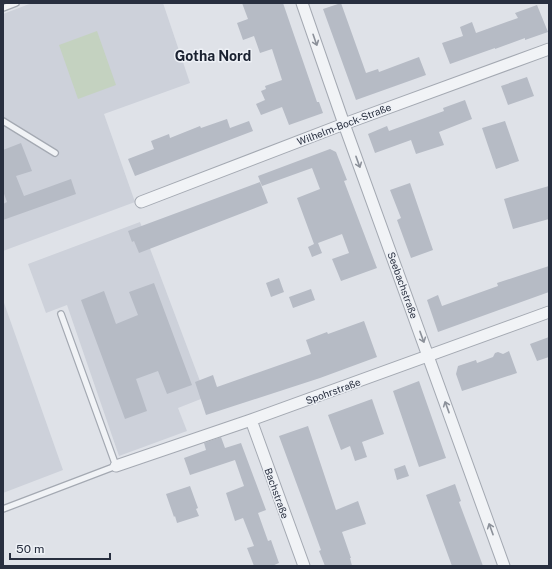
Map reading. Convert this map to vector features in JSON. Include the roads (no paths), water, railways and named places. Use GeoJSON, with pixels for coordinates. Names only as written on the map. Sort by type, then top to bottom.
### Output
{"type":"FeatureCollection","features":[{"type":"Feature","properties":{"kind":"street","name":"Seebachstraße"},"geometry":{"type":"LineString","coordinates":[[302,3],[344,124],[504,566]]}},
{"type":"Feature","properties":{"kind":"street","name":"Wilhelm-Bock-Straße"},"geometry":{"type":"LineString","coordinates":[[141,202],[344,124],[549,49]]}},
{"type":"Feature","properties":{"kind":"street","name":"Spohrstraße"},"geometry":{"type":"LineString","coordinates":[[116,466],[251,420],[549,312]]}},
{"type":"Feature","properties":{"kind":"street","name":"Bachstraße"},"geometry":{"type":"LineString","coordinates":[[251,420],[304,566]]}},
{"type":"Feature","properties":{"kind":"lane"},"geometry":{"type":"LineString","coordinates":[[3,8],[16,3]]}},
{"type":"Feature","properties":{"kind":"lane"},"geometry":{"type":"LineString","coordinates":[[3,122],[55,153]]}},
{"type":"Feature","properties":{"kind":"lane"},"geometry":{"type":"LineString","coordinates":[[3,509],[116,466],[61,314]]}},
{"type":"Feature","properties":{"kind":"district","name":"Gotha Nord"},"geometry":{"type":"Point","coordinates":[213,56]}}]}
